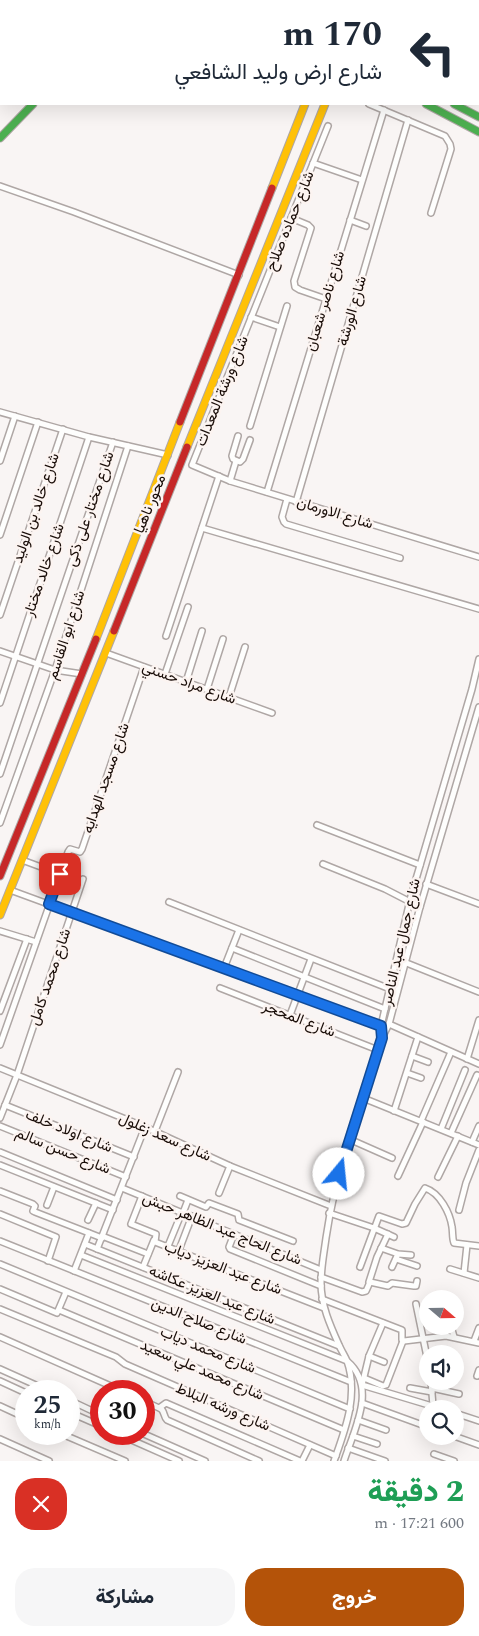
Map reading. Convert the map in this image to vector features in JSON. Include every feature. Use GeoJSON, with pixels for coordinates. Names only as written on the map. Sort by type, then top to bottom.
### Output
{"type":"FeatureCollection","features":[{"type":"Feature","properties":{"kind":"main road"},"geometry":{"type":"LineString","coordinates":[[327,0],[339,0]]}},
{"type":"Feature","properties":{"kind":"main road"},"geometry":{"type":"LineString","coordinates":[[0,138],[32,105]]}},
{"type":"Feature","properties":{"kind":"main road","name":"محور ناهيا"},"geometry":{"type":"LineString","coordinates":[[0,876],[82,674],[305,105]]}},
{"type":"Feature","properties":{"kind":"main road","name":"محور ناهيا"},"geometry":{"type":"LineString","coordinates":[[0,915],[325,105]]}},
{"type":"Feature","properties":{"kind":"main road"},"geometry":{"type":"LineString","coordinates":[[428,105],[479,132]]}},
{"type":"Feature","properties":{"kind":"main road"},"geometry":{"type":"LineString","coordinates":[[456,105],[479,117]]}},
{"type":"Feature","properties":{"kind":"main road"},"geometry":{"type":"LineString","coordinates":[[155,489],[168,494]]}},
{"type":"Feature","properties":{"kind":"street"},"geometry":{"type":"LineString","coordinates":[[372,105],[448,139],[451,148],[431,213]]}},
{"type":"Feature","properties":{"kind":"street","name":"شارع ناصر شعبان"},"geometry":{"type":"LineString","coordinates":[[267,492],[384,110]]}},
{"type":"Feature","properties":{"kind":"street","name":"شارع الورشة"},"geometry":{"type":"LineString","coordinates":[[296,502],[408,120]]}},
{"type":"Feature","properties":{"kind":"street","name":"شارع حماده صلاح"},"geometry":{"type":"LineString","coordinates":[[251,317],[328,126]]}},
{"type":"Feature","properties":{"kind":"street"},"geometry":{"type":"LineString","coordinates":[[313,163],[362,180]]}},
{"type":"Feature","properties":{"kind":"street"},"geometry":{"type":"LineString","coordinates":[[0,186],[74,212],[239,276]]}},
{"type":"Feature","properties":{"kind":"street"},"geometry":{"type":"LineString","coordinates":[[291,218],[311,228],[294,281],[295,287],[326,299]]}},
{"type":"Feature","properties":{"kind":"street"},"geometry":{"type":"LineString","coordinates":[[350,220],[366,226]]}},
{"type":"Feature","properties":{"kind":"street"},"geometry":{"type":"LineString","coordinates":[[250,426],[287,306]]}},
{"type":"Feature","properties":{"kind":"street"},"geometry":{"type":"LineString","coordinates":[[251,317],[280,327]]}},
{"type":"Feature","properties":{"kind":"street","name":"شارع ورشة المعدات"},"geometry":{"type":"LineString","coordinates":[[192,465],[251,317]]}},
{"type":"Feature","properties":{"kind":"street"},"geometry":{"type":"LineString","coordinates":[[0,412],[89,437],[168,455]]}},
{"type":"Feature","properties":{"kind":"street"},"geometry":{"type":"LineString","coordinates":[[0,461],[15,416]]}},
{"type":"Feature","properties":{"kind":"street"},"geometry":{"type":"LineString","coordinates":[[0,534],[38,422]]}},
{"type":"Feature","properties":{"kind":"street","name":"شارع خالد بن الوليد"},"geometry":{"type":"LineString","coordinates":[[0,615],[63,429]]}},
{"type":"Feature","properties":{"kind":"street"},"geometry":{"type":"LineString","coordinates":[[236,461],[232,456],[238,436]]}},
{"type":"Feature","properties":{"kind":"street","name":"شارع خالد مختار"},"geometry":{"type":"LineString","coordinates":[[0,702],[89,437]]}},
{"type":"Feature","properties":{"kind":"street"},"geometry":{"type":"LineString","coordinates":[[236,461],[240,462],[243,459],[250,440]]}},
{"type":"Feature","properties":{"kind":"street","name":"شارع مختار على ذكى"},"geometry":{"type":"LineString","coordinates":[[0,774],[113,442]]}},
{"type":"Feature","properties":{"kind":"street","name":"شارع ابو القاسم"},"geometry":{"type":"LineString","coordinates":[[0,823],[55,670],[128,446]]}},
{"type":"Feature","properties":{"kind":"street"},"geometry":{"type":"LineString","coordinates":[[230,481],[236,461]]}},
{"type":"Feature","properties":{"kind":"street","name":"شارع الاورمان"},"geometry":{"type":"LineString","coordinates":[[192,465],[230,481],[479,557]]}},
{"type":"Feature","properties":{"kind":"street"},"geometry":{"type":"LineString","coordinates":[[166,636],[219,476]]}},
{"type":"Feature","properties":{"kind":"street"},"geometry":{"type":"LineString","coordinates":[[287,499],[282,516],[286,524],[400,558]]}},
{"type":"Feature","properties":{"kind":"street"},"geometry":{"type":"LineString","coordinates":[[202,528],[479,609]]}},
{"type":"Feature","properties":{"kind":"street"},"geometry":{"type":"LineString","coordinates":[[165,674],[188,607]]}},
{"type":"Feature","properties":{"kind":"street"},"geometry":{"type":"LineString","coordinates":[[186,682],[202,631]]}},
{"type":"Feature","properties":{"kind":"street"},"geometry":{"type":"LineString","coordinates":[[207,689],[223,639]]}},
{"type":"Feature","properties":{"kind":"street"},"geometry":{"type":"LineString","coordinates":[[229,697],[245,647]]}},
{"type":"Feature","properties":{"kind":"street"},"geometry":{"type":"LineString","coordinates":[[0,651],[55,670],[82,674]]}},
{"type":"Feature","properties":{"kind":"street","name":"شارع مراد حسني"},"geometry":{"type":"LineString","coordinates":[[106,653],[272,713]]}},
{"type":"Feature","properties":{"kind":"street","name":"شارع جمال عبد الناصر"},"geometry":{"type":"LineString","coordinates":[[382,1038],[381,1026],[410,903],[479,659]]}},
{"type":"Feature","properties":{"kind":"street","name":"شارع مسجد الهدايه"},"geometry":{"type":"LineString","coordinates":[[0,1045],[68,850],[72,849],[80,852],[82,849],[144,667]]}},
{"type":"Feature","properties":{"kind":"street","name":"شارع جمال عبد الناصر"},"geometry":{"type":"LineString","coordinates":[[382,1038],[388,1024],[426,884],[479,707]]}},
{"type":"Feature","properties":{"kind":"street"},"geometry":{"type":"LineString","coordinates":[[317,825],[420,865]]}},
{"type":"Feature","properties":{"kind":"street"},"geometry":{"type":"LineString","coordinates":[[22,860],[60,874]]}},
{"type":"Feature","properties":{"kind":"street"},"geometry":{"type":"LineString","coordinates":[[323,864],[420,907]]}},
{"type":"Feature","properties":{"kind":"street","name":"شارع محمد كامل"},"geometry":{"type":"LineString","coordinates":[[0,1118],[17,1075],[83,879]]}},
{"type":"Feature","properties":{"kind":"street"},"geometry":{"type":"LineString","coordinates":[[426,884],[479,904]]}},
{"type":"Feature","properties":{"kind":"street"},"geometry":{"type":"LineString","coordinates":[[10,890],[381,1026]]}},
{"type":"Feature","properties":{"kind":"street"},"geometry":{"type":"LineString","coordinates":[[169,902],[390,989]]}},
{"type":"Feature","properties":{"kind":"street"},"geometry":{"type":"LineString","coordinates":[[224,968],[239,930]]}},
{"type":"Feature","properties":{"kind":"street"},"geometry":{"type":"LineString","coordinates":[[0,931],[36,942]]}},
{"type":"Feature","properties":{"kind":"street"},"geometry":{"type":"LineString","coordinates":[[0,1011],[27,939]]}},
{"type":"Feature","properties":{"kind":"street"},"geometry":{"type":"LineString","coordinates":[[232,948],[385,1009]]}},
{"type":"Feature","properties":{"kind":"street"},"geometry":{"type":"LineString","coordinates":[[290,1015],[311,959]]}},
{"type":"Feature","properties":{"kind":"street"},"geometry":{"type":"LineString","coordinates":[[404,962],[479,992]]}},
{"type":"Feature","properties":{"kind":"street","name":"شارع المحجر"},"geometry":{"type":"LineString","coordinates":[[220,988],[378,1050]]}},
{"type":"Feature","properties":{"kind":"street"},"geometry":{"type":"LineString","coordinates":[[467,1059],[479,1020]]}},
{"type":"Feature","properties":{"kind":"street"},"geometry":{"type":"LineString","coordinates":[[388,1024],[479,1064]]}},
{"type":"Feature","properties":{"kind":"street"},"geometry":{"type":"LineString","coordinates":[[394,1111],[418,1037]]}},
{"type":"Feature","properties":{"kind":"street"},"geometry":{"type":"LineString","coordinates":[[362,1385],[357,1372],[347,1361],[339,1346],[324,1308],[321,1270],[330,1206],[349,1139],[382,1038]]}},
{"type":"Feature","properties":{"kind":"street"},"geometry":{"type":"LineString","coordinates":[[398,1176],[451,1052]]}},
{"type":"Feature","properties":{"kind":"street"},"geometry":{"type":"LineString","coordinates":[[412,1056],[428,1062]]}},
{"type":"Feature","properties":{"kind":"street","name":"شارع سعد زغلول"},"geometry":{"type":"LineString","coordinates":[[0,1068],[145,1126],[230,1166],[330,1206]]}},
{"type":"Feature","properties":{"kind":"street"},"geometry":{"type":"LineString","coordinates":[[441,1129],[465,1070]]}},
{"type":"Feature","properties":{"kind":"street"},"geometry":{"type":"LineString","coordinates":[[155,1131],[178,1072]]}},
{"type":"Feature","properties":{"kind":"street"},"geometry":{"type":"LineString","coordinates":[[407,1073],[421,1078]]}},
{"type":"Feature","properties":{"kind":"street"},"geometry":{"type":"LineString","coordinates":[[451,1134],[477,1075]]}},
{"type":"Feature","properties":{"kind":"street"},"geometry":{"type":"LineString","coordinates":[[363,1098],[479,1145]]}},
{"type":"Feature","properties":{"kind":"street","name":"شارع اولاد خلف"},"geometry":{"type":"LineString","coordinates":[[5,1105],[134,1157]]}},
{"type":"Feature","properties":{"kind":"street","name":"شارع حسن سالم"},"geometry":{"type":"LineString","coordinates":[[0,1126],[126,1176]]}},
{"type":"Feature","properties":{"kind":"street"},"geometry":{"type":"LineString","coordinates":[[97,1249],[145,1126]]}},
{"type":"Feature","properties":{"kind":"street"},"geometry":{"type":"LineString","coordinates":[[472,1142],[479,1126]]}},
{"type":"Feature","properties":{"kind":"street"},"geometry":{"type":"LineString","coordinates":[[438,1177],[458,1136]]}},
{"type":"Feature","properties":{"kind":"street"},"geometry":{"type":"LineString","coordinates":[[349,1139],[392,1158]]}},
{"type":"Feature","properties":{"kind":"street"},"geometry":{"type":"LineString","coordinates":[[459,1210],[466,1183],[479,1150]]}},
{"type":"Feature","properties":{"kind":"street"},"geometry":{"type":"LineString","coordinates":[[0,1152],[117,1200]]}},
{"type":"Feature","properties":{"kind":"street"},"geometry":{"type":"LineString","coordinates":[[0,1165],[113,1210]]}},
{"type":"Feature","properties":{"kind":"street"},"geometry":{"type":"LineString","coordinates":[[219,1193],[230,1166]]}},
{"type":"Feature","properties":{"kind":"street"},"geometry":{"type":"LineString","coordinates":[[47,1205],[54,1186]]}},
{"type":"Feature","properties":{"kind":"street","name":"شارع الحاج عبد الظاهر حبش"},"geometry":{"type":"LineString","coordinates":[[122,1188],[321,1270]]}},
{"type":"Feature","properties":{"kind":"street"},"geometry":{"type":"LineString","coordinates":[[360,1267],[379,1216],[381,1215],[406,1224],[422,1191],[427,1188],[447,1210],[452,1227],[453,1242],[455,1244],[479,1246]]}},
{"type":"Feature","properties":{"kind":"street"},"geometry":{"type":"LineString","coordinates":[[0,1191],[34,1204],[33,1211],[35,1212],[148,1254]]}},
{"type":"Feature","properties":{"kind":"street","name":"شارع عبد العزيز دياب"},"geometry":{"type":"LineString","coordinates":[[142,1196],[132,1224],[156,1234],[155,1242],[324,1308]]}},
{"type":"Feature","properties":{"kind":"street"},"geometry":{"type":"LineString","coordinates":[[180,1196],[205,1207],[210,1203],[238,1214],[239,1220],[292,1241]]}},
{"type":"Feature","properties":{"kind":"street"},"geometry":{"type":"LineString","coordinates":[[168,1246],[188,1200]]}},
{"type":"Feature","properties":{"kind":"street"},"geometry":{"type":"LineString","coordinates":[[88,1220],[96,1203]]}},
{"type":"Feature","properties":{"kind":"street"},"geometry":{"type":"LineString","coordinates":[[329,1213],[394,1236]]}},
{"type":"Feature","properties":{"kind":"street"},"geometry":{"type":"LineString","coordinates":[[0,1214],[56,1237],[48,1261]]}},
{"type":"Feature","properties":{"kind":"street"},"geometry":{"type":"LineString","coordinates":[[179,1250],[192,1216]]}},
{"type":"Feature","properties":{"kind":"street"},"geometry":{"type":"LineString","coordinates":[[74,1271],[89,1233]]}},
{"type":"Feature","properties":{"kind":"street"},"geometry":{"type":"LineString","coordinates":[[234,1234],[229,1247],[230,1250],[321,1286]]}},
{"type":"Feature","properties":{"kind":"street"},"geometry":{"type":"LineString","coordinates":[[321,1277],[362,1292],[366,1291],[388,1234]]}},
{"type":"Feature","properties":{"kind":"street"},"geometry":{"type":"LineString","coordinates":[[143,1268],[154,1240]]}},
{"type":"Feature","properties":{"kind":"street","name":"شارع صلاح الدين"},"geometry":{"type":"LineString","coordinates":[[0,1241],[351,1382]]}},
{"type":"Feature","properties":{"kind":"street","name":"شارع عبد العزيز عكاشه"},"geometry":{"type":"LineString","coordinates":[[85,1244],[339,1346]]}},
{"type":"Feature","properties":{"kind":"street"},"geometry":{"type":"LineString","coordinates":[[464,1273],[466,1245]]}},
{"type":"Feature","properties":{"kind":"street"},"geometry":{"type":"LineString","coordinates":[[382,1248],[417,1266]]}},
{"type":"Feature","properties":{"kind":"street"},"geometry":{"type":"LineString","coordinates":[[81,1254],[347,1361]]}},
{"type":"Feature","properties":{"kind":"street"},"geometry":{"type":"LineString","coordinates":[[397,1256],[411,1255]]}},
{"type":"Feature","properties":{"kind":"street"},"geometry":{"type":"LineString","coordinates":[[392,1267],[397,1256]]}},
{"type":"Feature","properties":{"kind":"street","name":"شارع محمد دياب"},"geometry":{"type":"LineString","coordinates":[[0,1264],[350,1409]]}},
{"type":"Feature","properties":{"kind":"street"},"geometry":{"type":"LineString","coordinates":[[450,1269],[479,1278]]}},
{"type":"Feature","properties":{"kind":"street"},"geometry":{"type":"LineString","coordinates":[[370,1282],[388,1286],[392,1283],[416,1286],[417,1281]]}},
{"type":"Feature","properties":{"kind":"street","name":"شارع محمد علي سعيد"},"geometry":{"type":"LineString","coordinates":[[0,1290],[344,1430]]}},
{"type":"Feature","properties":{"kind":"street"},"geometry":{"type":"LineString","coordinates":[[58,1312],[66,1292]]}},
{"type":"Feature","properties":{"kind":"street"},"geometry":{"type":"LineString","coordinates":[[322,1299],[402,1331],[403,1341],[385,1386],[364,1378]]}},
{"type":"Feature","properties":{"kind":"street"},"geometry":{"type":"LineString","coordinates":[[416,1304],[424,1345]]}},
{"type":"Feature","properties":{"kind":"street","name":"شارع ورشه البلاط"},"geometry":{"type":"LineString","coordinates":[[0,1309],[116,1357],[125,1364],[310,1445],[335,1458]]}},
{"type":"Feature","properties":{"kind":"street"},"geometry":{"type":"LineString","coordinates":[[344,1461],[358,1420],[362,1403],[362,1385],[369,1356],[383,1323]]}},
{"type":"Feature","properties":{"kind":"street"},"geometry":{"type":"LineString","coordinates":[[403,1341],[434,1337],[454,1337],[477,1342],[479,1328]]}},
{"type":"Feature","properties":{"kind":"street"},"geometry":{"type":"LineString","coordinates":[[0,1337],[97,1380]]}},
{"type":"Feature","properties":{"kind":"street"},"geometry":{"type":"LineString","coordinates":[[369,1356],[384,1362]]}},
{"type":"Feature","properties":{"kind":"street"},"geometry":{"type":"LineString","coordinates":[[335,1458],[350,1409],[352,1396],[347,1361]]}},
{"type":"Feature","properties":{"kind":"street"},"geometry":{"type":"LineString","coordinates":[[0,1369],[24,1380]]}},
{"type":"Feature","properties":{"kind":"street"},"geometry":{"type":"LineString","coordinates":[[477,1376],[479,1370]]}},
{"type":"Feature","properties":{"kind":"street"},"geometry":{"type":"LineString","coordinates":[[0,1381],[15,1388]]}},
{"type":"Feature","properties":{"kind":"street"},"geometry":{"type":"LineString","coordinates":[[362,1385],[419,1402]]}},
{"type":"Feature","properties":{"kind":"street"},"geometry":{"type":"LineString","coordinates":[[410,1388],[419,1389]]}},
{"type":"Feature","properties":{"kind":"street"},"geometry":{"type":"LineString","coordinates":[[432,1400],[432,1390],[458,1394]]}},
{"type":"Feature","properties":{"kind":"street"},"geometry":{"type":"LineString","coordinates":[[160,1408],[166,1403],[301,1461],[310,1445]]}},
{"type":"Feature","properties":{"kind":"street"},"geometry":{"type":"LineString","coordinates":[[362,1403],[419,1424]]}},
{"type":"Feature","properties":{"kind":"street"},"geometry":{"type":"LineString","coordinates":[[0,1406],[15,1413]]}},
{"type":"Feature","properties":{"kind":"street"},"geometry":{"type":"LineString","coordinates":[[155,1406],[163,1410],[164,1417],[167,1420],[259,1461]]}},
{"type":"Feature","properties":{"kind":"street"},"geometry":{"type":"LineString","coordinates":[[464,1416],[479,1421]]}},
{"type":"Feature","properties":{"kind":"street"},"geometry":{"type":"LineString","coordinates":[[358,1420],[386,1430]]}},
{"type":"Feature","properties":{"kind":"street"},"geometry":{"type":"LineString","coordinates":[[352,1436],[377,1444]]}},
{"type":"Feature","properties":{"kind":"street"},"geometry":{"type":"LineString","coordinates":[[155,1439],[205,1461]]}},
{"type":"Feature","properties":{"kind":"street"},"geometry":{"type":"LineString","coordinates":[[0,1440],[48,1461]]}},
{"type":"Feature","properties":{"kind":"street"},"geometry":{"type":"LineString","coordinates":[[464,1440],[479,1445]]}},
{"type":"Feature","properties":{"kind":"street"},"geometry":{"type":"LineString","coordinates":[[80,1442],[121,1460]]}},
{"type":"Feature","properties":{"kind":"street"},"geometry":{"type":"LineString","coordinates":[[143,1445],[179,1461]]}},
{"type":"Feature","properties":{"kind":"street"},"geometry":{"type":"LineString","coordinates":[[348,1448],[385,1461]]}},
{"type":"Feature","properties":{"kind":"street"},"geometry":{"type":"LineString","coordinates":[[434,1454],[454,1461]]}},
{"type":"Feature","properties":{"kind":"traffic: fast"},"geometry":{"type":"LineString","coordinates":[[0,138],[32,105]]}},
{"type":"Feature","properties":{"kind":"traffic: fast"},"geometry":{"type":"LineString","coordinates":[[428,105],[479,132]]}},
{"type":"Feature","properties":{"kind":"traffic: fast"},"geometry":{"type":"LineString","coordinates":[[456,105],[479,117]]}},
{"type":"Feature","properties":{"kind":"traffic: slow"},"geometry":{"type":"LineString","coordinates":[[272,188],[305,105]]}},
{"type":"Feature","properties":{"kind":"traffic: slow"},"geometry":{"type":"LineString","coordinates":[[187,447],[325,105]]}},
{"type":"Feature","properties":{"kind":"traffic: slow"},"geometry":{"type":"LineString","coordinates":[[96,639],[180,422]]}},
{"type":"Feature","properties":{"kind":"traffic: slow"},"geometry":{"type":"LineString","coordinates":[[0,915],[114,631]]}},
{"type":"Feature","properties":{"kind":"traffic: jam"},"geometry":{"type":"LineString","coordinates":[[180,422],[272,188]]}},
{"type":"Feature","properties":{"kind":"traffic: jam"},"geometry":{"type":"LineString","coordinates":[[114,631],[187,447]]}},
{"type":"Feature","properties":{"kind":"traffic: jam"},"geometry":{"type":"LineString","coordinates":[[0,876],[96,639]]}},
{"type":"Feature","properties":{"kind":"route"},"geometry":{"type":"LineString","coordinates":[[60,874],[49,904],[381,1026],[382,1038],[339,1174]]}}]}
